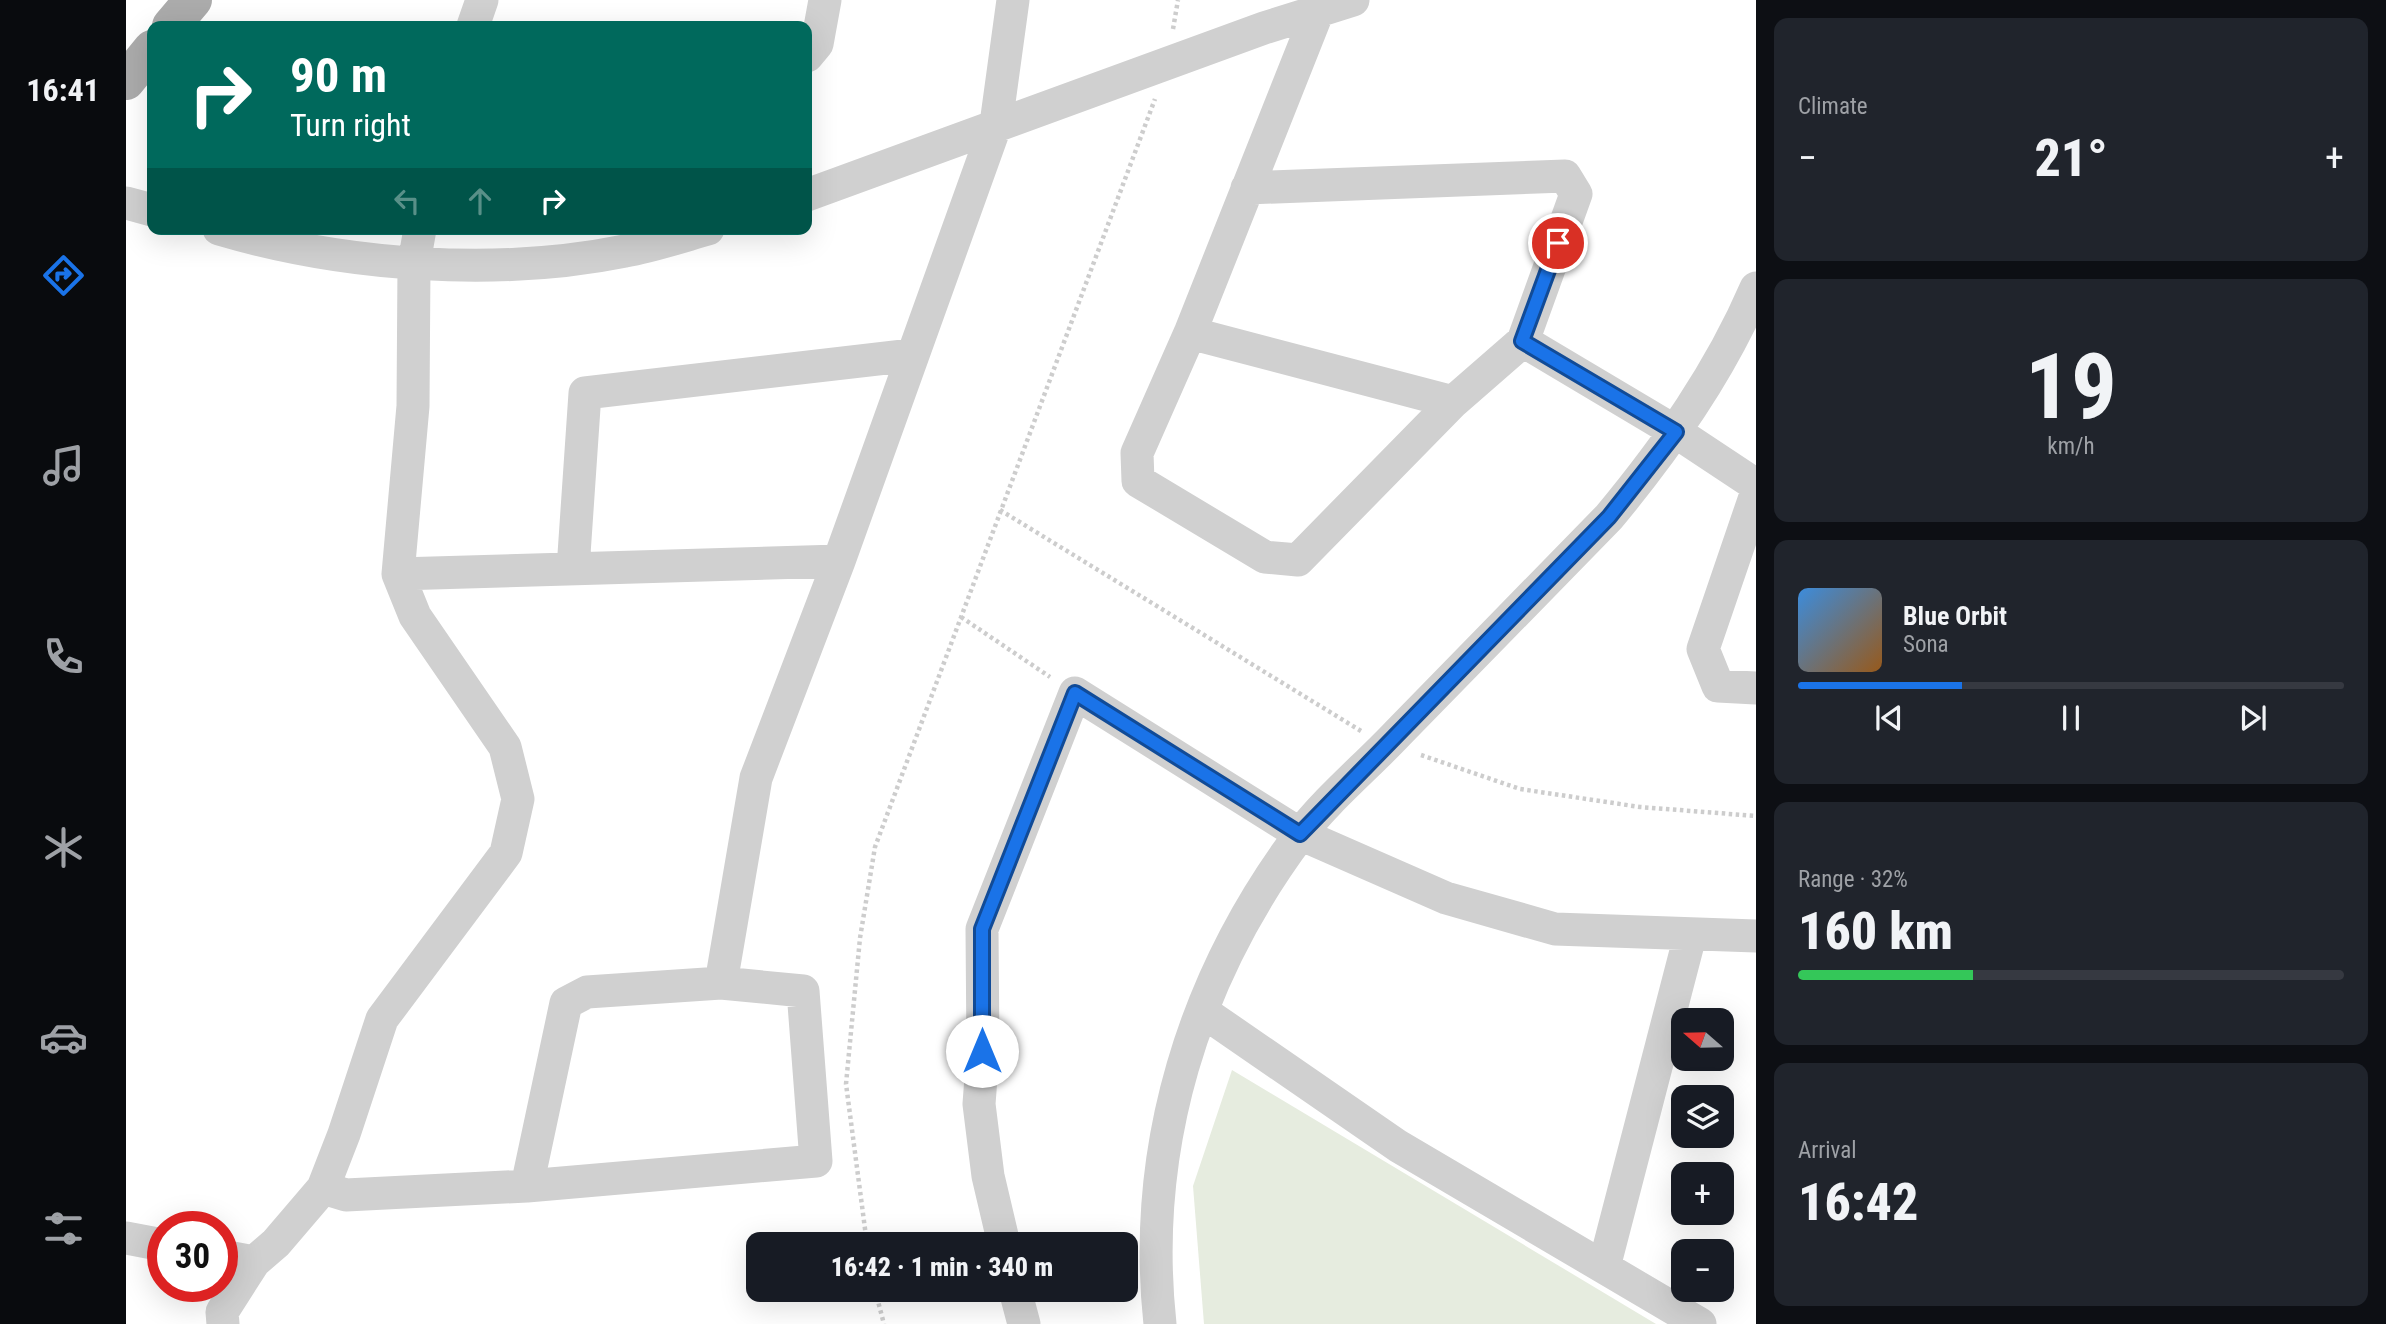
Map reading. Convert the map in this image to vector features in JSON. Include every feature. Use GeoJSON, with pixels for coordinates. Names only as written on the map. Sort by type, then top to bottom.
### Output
{"type":"FeatureCollection","features":[{"type":"Feature","properties":{"kind":"main road"},"geometry":{"type":"LineString","coordinates":[[175,21],[193,0]]}},
{"type":"Feature","properties":{"kind":"main road"},"geometry":{"type":"LineString","coordinates":[[126,81],[147,55]]}},
{"type":"Feature","properties":{"kind":"street"},"geometry":{"type":"LineString","coordinates":[[475,21],[482,0]]}},
{"type":"Feature","properties":{"kind":"street"},"geometry":{"type":"LineString","coordinates":[[812,50],[817,44],[825,0]]}},
{"type":"Feature","properties":{"kind":"street"},"geometry":{"type":"LineString","coordinates":[[721,983],[756,778],[839,561],[996,124],[1013,0]]}},
{"type":"Feature","properties":{"kind":"street"},"geometry":{"type":"LineString","coordinates":[[812,193],[996,124],[1167,65],[1319,6],[1353,0]]}},
{"type":"Feature","properties":{"kind":"street"},"geometry":{"type":"LineString","coordinates":[[1247,188],[1565,176],[1576,194],[1522,341],[1453,402],[1298,560],[1265,557],[1138,481],[1137,453],[1190,333],[1247,188],[1319,6]]}},
{"type":"Feature","properties":{"kind":"street"},"geometry":{"type":"LineString","coordinates":[[126,203],[147,209]]}},
{"type":"Feature","properties":{"kind":"street"},"geometry":{"type":"LineString","coordinates":[[243,235],[298,249],[414,263],[553,261],[625,251],[685,235]]}},
{"type":"Feature","properties":{"kind":"street"},"geometry":{"type":"LineString","coordinates":[[223,1324],[222,1312],[254,1262],[276,1243],[323,1188],[382,1019],[506,853],[518,799],[505,747],[415,616],[398,574],[413,406],[414,263],[419,235]]}},
{"type":"Feature","properties":{"kind":"street"},"geometry":{"type":"LineString","coordinates":[[1160,1324],[1157,1216],[1162,1154],[1171,1104],[1220,965],[1255,901],[1300,834],[1609,517],[1676,432],[1717,366],[1756,288]]}},
{"type":"Feature","properties":{"kind":"street"},"geometry":{"type":"LineString","coordinates":[[1190,333],[1453,402]]}},
{"type":"Feature","properties":{"kind":"street"},"geometry":{"type":"LineString","coordinates":[[1522,341],[1676,432],[1756,485]]}},
{"type":"Feature","properties":{"kind":"street"},"geometry":{"type":"LineString","coordinates":[[573,569],[584,393],[912,355]]}},
{"type":"Feature","properties":{"kind":"street"},"geometry":{"type":"LineString","coordinates":[[1756,494],[1703,649],[1717,686],[1756,688]]}},
{"type":"Feature","properties":{"kind":"street"},"geometry":{"type":"LineString","coordinates":[[398,574],[839,561]]}},
{"type":"Feature","properties":{"kind":"street"},"geometry":{"type":"LineString","coordinates":[[1001,1232],[988,1176],[979,1104],[982,929],[1075,693],[1300,834],[1446,898],[1555,929],[1690,936],[1756,936]]}},
{"type":"Feature","properties":{"kind":"street"},"geometry":{"type":"LineString","coordinates":[[1604,1267],[1690,936]]}},
{"type":"Feature","properties":{"kind":"street"},"geometry":{"type":"LineString","coordinates":[[323,1188],[346,1195],[527,1186],[816,1161],[803,990],[721,983],[587,992],[566,1003],[527,1186]]}},
{"type":"Feature","properties":{"kind":"street"},"geometry":{"type":"LineString","coordinates":[[1202,1011],[1398,1146],[1566,1248],[1604,1267],[1700,1324]]}},
{"type":"Feature","properties":{"kind":"street"},"geometry":{"type":"LineString","coordinates":[[126,1238],[147,1242]]}},
{"type":"Feature","properties":{"kind":"street"},"geometry":{"type":"LineString","coordinates":[[238,1259],[254,1262]]}},
{"type":"Feature","properties":{"kind":"street"},"geometry":{"type":"LineString","coordinates":[[1018,1302],[1024,1324]]}},
{"type":"Feature","properties":{"kind":"path"},"geometry":{"type":"LineString","coordinates":[[865,1232],[846,1084],[860,938],[875,847],[1135,158],[1167,65]]}},
{"type":"Feature","properties":{"kind":"path"},"geometry":{"type":"LineString","coordinates":[[1000,510],[1362,732],[1520,789],[1640,807],[1756,816]]}},
{"type":"Feature","properties":{"kind":"path"},"geometry":{"type":"LineString","coordinates":[[961,617],[1075,693]]}},
{"type":"Feature","properties":{"kind":"path"},"geometry":{"type":"LineString","coordinates":[[878,1302],[884,1324]]}},
{"type":"Feature","properties":{"kind":"shaded area"},"geometry":{"type":"Polygon","coordinates":[[[1232,1070],[1656,1324],[1204,1324],[1193,1186],[1232,1070]]]}},
{"type":"Feature","properties":{"kind":"route"},"geometry":{"type":"LineString","coordinates":[[982,1051],[982,929],[1075,693],[1300,834],[1609,517],[1676,432],[1522,341],[1558,243]]}}]}
